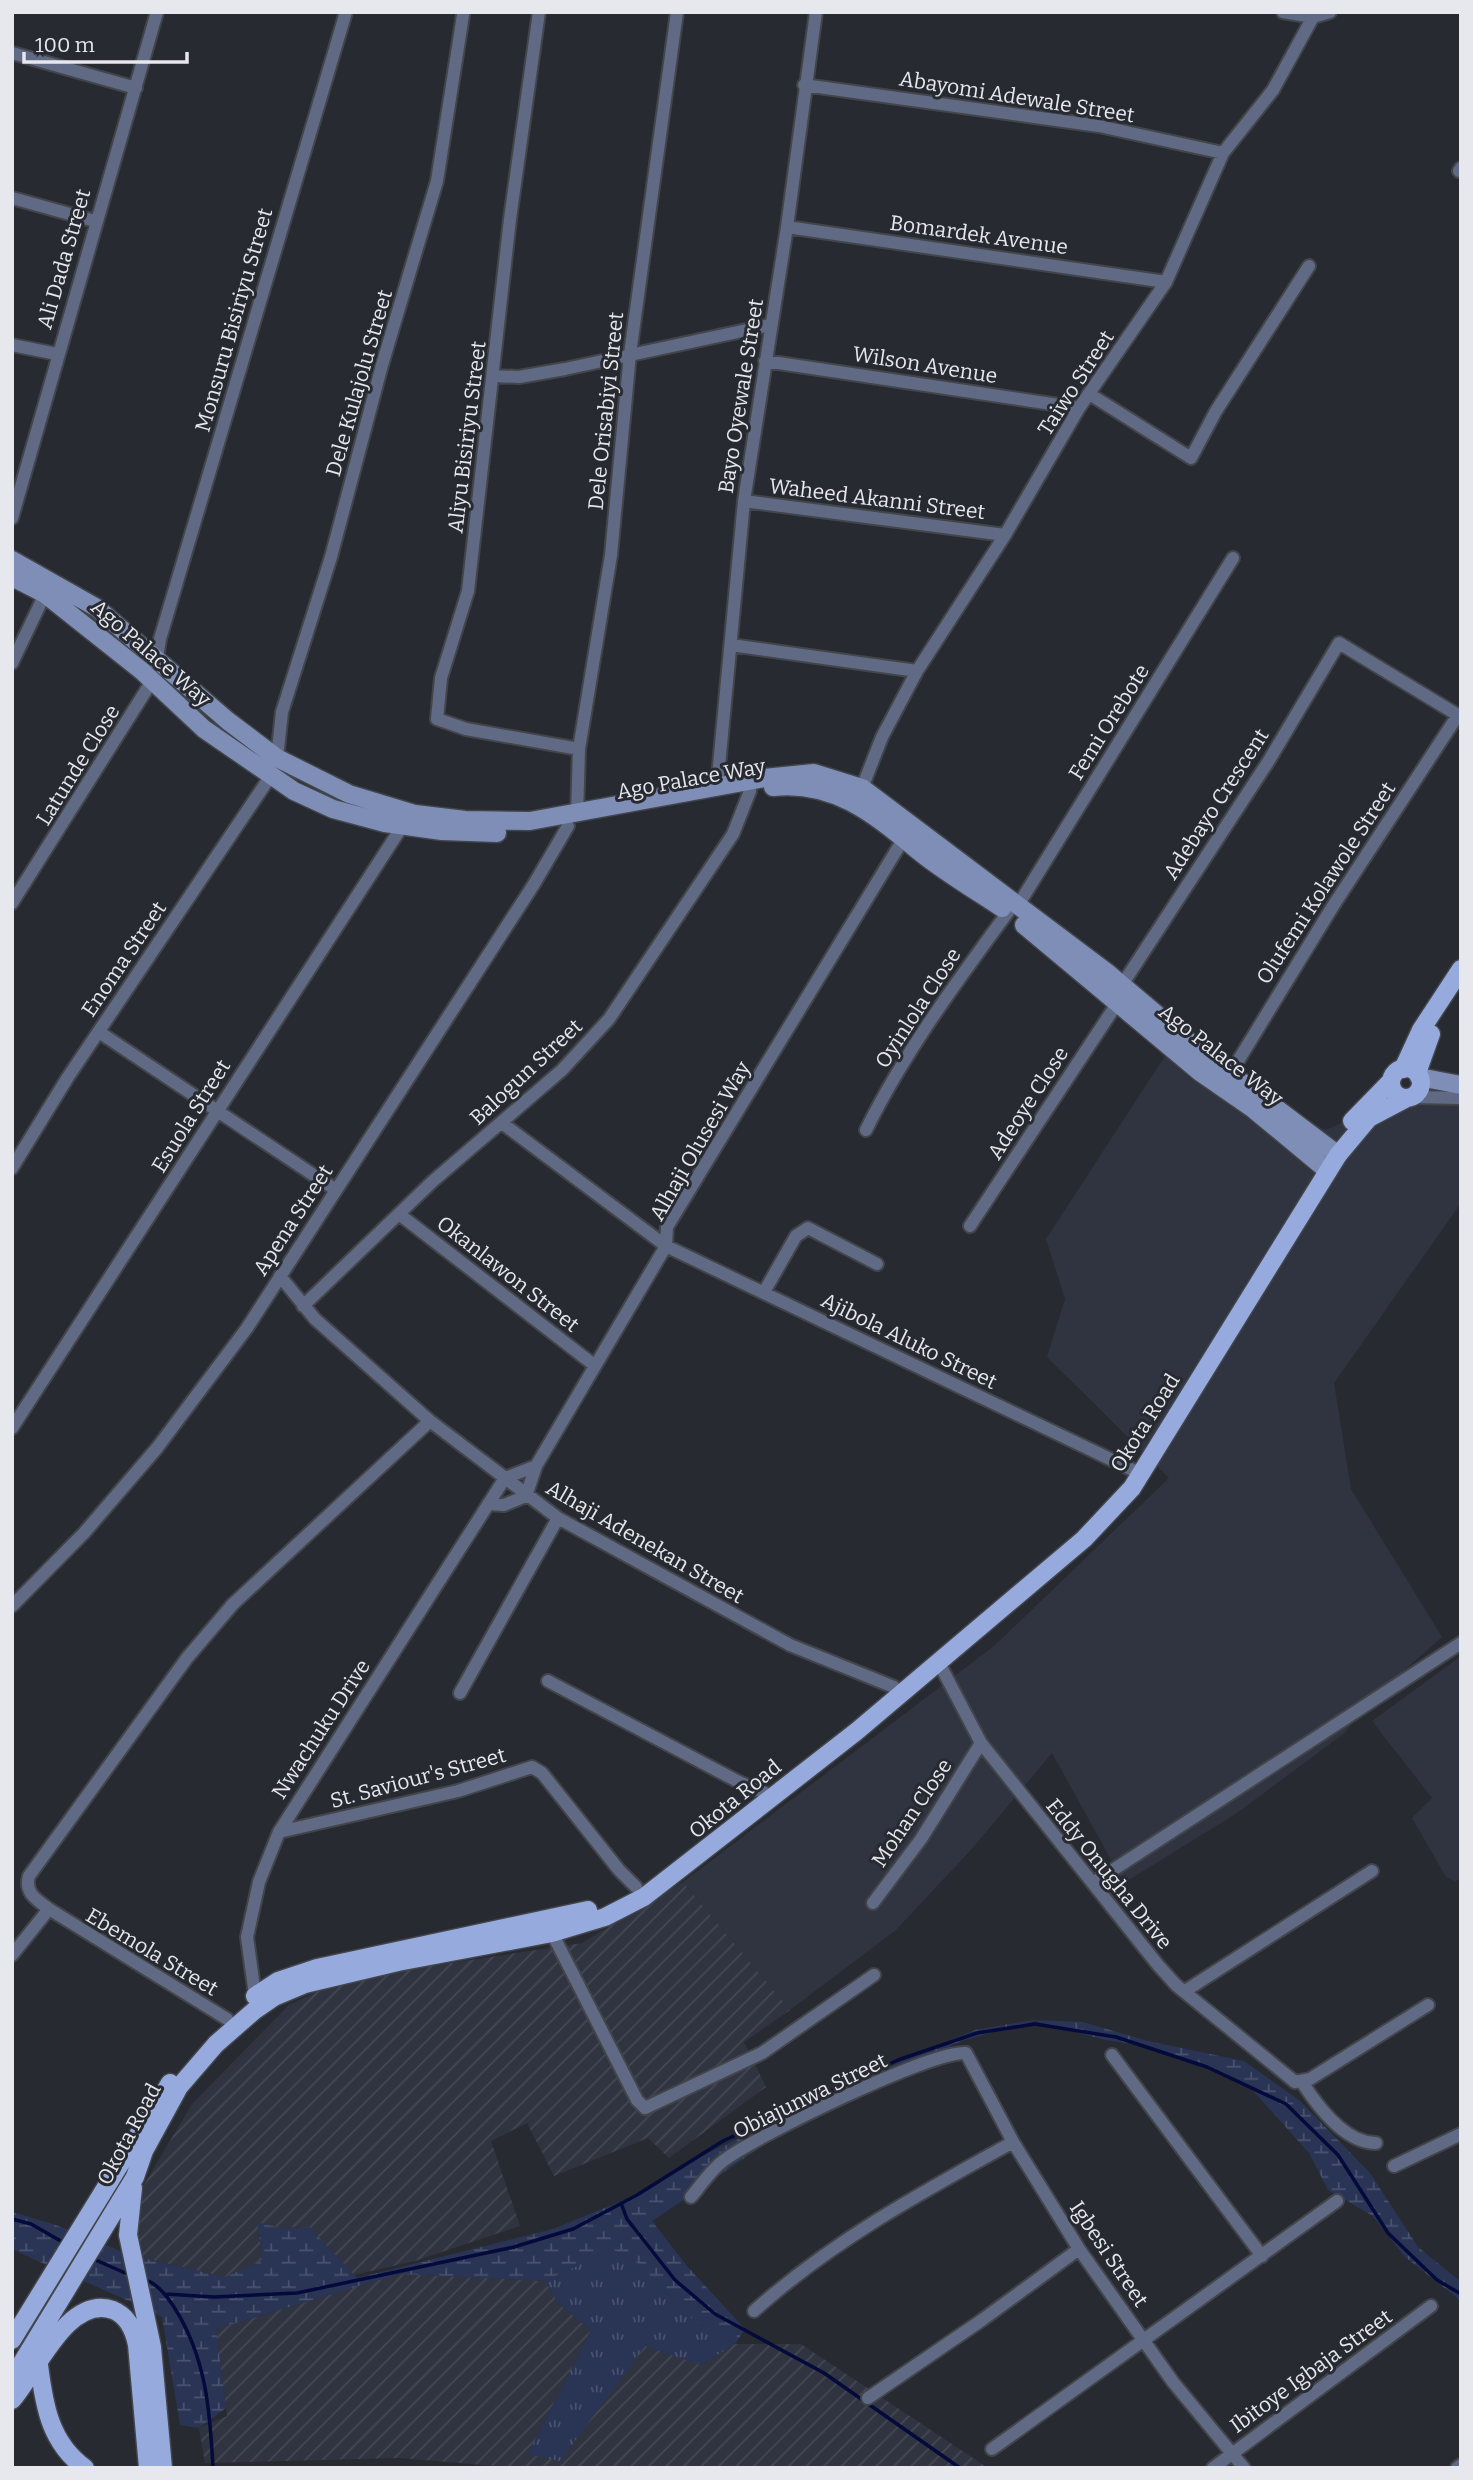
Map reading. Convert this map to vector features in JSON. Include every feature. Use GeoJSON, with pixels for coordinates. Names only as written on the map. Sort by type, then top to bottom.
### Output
{"type":"FeatureCollection","features":[{"type":"Feature","properties":{"kind":"main road","name":"Ago Palace Way"},"geometry":{"type":"LineString","coordinates":[[12,560],[97,608],[113,620],[228,721],[274,766],[294,791],[333,809],[375,821],[442,831],[497,833],[787,786],[837,794],[856,802],[922,853],[1012,909]]}},
{"type":"Feature","properties":{"kind":"main road","name":"Ago Palace Way"},"geometry":{"type":"LineString","coordinates":[[12,577],[45,594],[94,632],[204,729],[274,766],[349,794],[415,814],[500,822],[573,820],[717,787],[814,773],[862,788],[1012,909],[1230,1074],[1329,1160]]}},
{"type":"Feature","properties":{"kind":"main road"},"geometry":{"type":"LineString","coordinates":[[79,621],[97,608]]}},
{"type":"Feature","properties":{"kind":"main road"},"geometry":{"type":"LineString","coordinates":[[94,632],[113,620]]}},
{"type":"Feature","properties":{"kind":"main road"},"geometry":{"type":"LineString","coordinates":[[1408,1075],[1419,1091],[1408,1098],[1394,1093],[1408,1075],[1421,1030],[1461,969]]}},
{"type":"Feature","properties":{"kind":"main road","name":"Okota Road"},"geometry":{"type":"LineString","coordinates":[[12,2340],[85,2218],[154,2116],[183,2066],[255,1995],[278,1981],[317,1968],[477,1941],[552,1933],[605,1917],[644,1897],[687,1867],[894,1686],[1090,1523],[1121,1491],[1135,1471],[1200,1358],[1329,1160],[1372,1099],[1408,1075],[1439,1018],[1461,985]]}},
{"type":"Feature","properties":{"kind":"main road","name":"Ago Palace Way"},"geometry":{"type":"LineString","coordinates":[[1123,992],[1200,1072],[1329,1160]]}},
{"type":"Feature","properties":{"kind":"main road"},"geometry":{"type":"LineString","coordinates":[[1408,1075],[1461,1085]]}},
{"type":"Feature","properties":{"kind":"main road","name":"Okota Road"},"geometry":{"type":"LineString","coordinates":[[12,2379],[135,2178],[154,2116],[216,2044],[274,1997],[305,1984],[477,1941],[594,1908],[636,1887],[857,1731],[1084,1539],[1132,1488],[1329,1160],[1368,1118],[1408,1098]]}},
{"type":"Feature","properties":{"kind":"main road"},"geometry":{"type":"LineString","coordinates":[[135,2178],[128,2220],[129,2248],[152,2347],[163,2468]]}},
{"type":"Feature","properties":{"kind":"main road"},"geometry":{"type":"LineString","coordinates":[[12,2400],[66,2326],[85,2312],[111,2310],[125,2318],[132,2329],[143,2393],[148,2468]]}},
{"type":"Feature","properties":{"kind":"main road"},"geometry":{"type":"LineString","coordinates":[[39,2365],[49,2420],[61,2444],[85,2468]]}},
{"type":"Feature","properties":{"kind":"street","name":"Ali Dada Street"},"geometry":{"type":"LineString","coordinates":[[12,518],[157,12]]}},
{"type":"Feature","properties":{"kind":"street","name":"Monsuru Bisiriyu Street"},"geometry":{"type":"LineString","coordinates":[[158,658],[160,639],[346,12]]}},
{"type":"Feature","properties":{"kind":"street","name":"Aliyu Bisiriyu Street"},"geometry":{"type":"LineString","coordinates":[[539,12],[510,219],[468,591],[446,658],[438,719],[466,729],[579,748]]}},
{"type":"Feature","properties":{"kind":"street","name":"Dele Orisabiyi Street"},"geometry":{"type":"LineString","coordinates":[[573,820],[579,748],[611,555],[630,354],[677,12]]}},
{"type":"Feature","properties":{"kind":"street","name":"Bayo Oyewale Street"},"geometry":{"type":"LineString","coordinates":[[717,787],[744,501],[787,227],[804,85],[816,12]]}},
{"type":"Feature","properties":{"kind":"street"},"geometry":{"type":"LineString","coordinates":[[1283,12],[1312,17],[1330,12]]}},
{"type":"Feature","properties":{"kind":"street","name":"Dele Kulajolu Street"},"geometry":{"type":"LineString","coordinates":[[274,766],[282,712],[331,557],[382,365],[437,181],[463,15]]}},
{"type":"Feature","properties":{"kind":"street","name":"Taiwo Street"},"geometry":{"type":"LineString","coordinates":[[862,788],[882,737],[917,671],[1005,535],[1079,408],[1091,395],[1166,282],[1223,153],[1272,90],[1312,17]]}},
{"type":"Feature","properties":{"kind":"street"},"geometry":{"type":"LineString","coordinates":[[12,52],[135,88]]}},
{"type":"Feature","properties":{"kind":"street","name":"Abayomi Adewale Street"},"geometry":{"type":"LineString","coordinates":[[804,85],[1099,126],[1223,153]]}},
{"type":"Feature","properties":{"kind":"street"},"geometry":{"type":"LineString","coordinates":[[12,198],[95,221]]}},
{"type":"Feature","properties":{"kind":"street","name":"Bomardek Avenue"},"geometry":{"type":"LineString","coordinates":[[787,227],[1166,282]]}},
{"type":"Feature","properties":{"kind":"street"},"geometry":{"type":"LineString","coordinates":[[1091,395],[1191,458],[1216,411],[1309,265]]}},
{"type":"Feature","properties":{"kind":"street"},"geometry":{"type":"LineString","coordinates":[[493,376],[530,375],[770,325]]}},
{"type":"Feature","properties":{"kind":"street"},"geometry":{"type":"LineString","coordinates":[[12,345],[57,354]]}},
{"type":"Feature","properties":{"kind":"street","name":"Wilson Avenue"},"geometry":{"type":"LineString","coordinates":[[765,361],[1079,408]]}},
{"type":"Feature","properties":{"kind":"street","name":"Waheed Akanni Street"},"geometry":{"type":"LineString","coordinates":[[744,501],[1005,535]]}},
{"type":"Feature","properties":{"kind":"street","name":"Femi Orebote"},"geometry":{"type":"LineString","coordinates":[[1012,909],[1233,558]]}},
{"type":"Feature","properties":{"kind":"street"},"geometry":{"type":"LineString","coordinates":[[12,663],[45,594]]}},
{"type":"Feature","properties":{"kind":"street","name":"Adebayo Crescent"},"geometry":{"type":"LineString","coordinates":[[1123,992],[1268,762],[1339,643],[1459,716]]}},
{"type":"Feature","properties":{"kind":"street"},"geometry":{"type":"LineString","coordinates":[[731,645],[917,671]]}},
{"type":"Feature","properties":{"kind":"street","name":"Latunde Close"},"geometry":{"type":"LineString","coordinates":[[12,903],[152,681]]}},
{"type":"Feature","properties":{"kind":"street","name":"Olufemi Kolawole Street"},"geometry":{"type":"LineString","coordinates":[[1230,1074],[1333,906],[1459,716]]}},
{"type":"Feature","properties":{"kind":"street","name":"Enoma Street"},"geometry":{"type":"LineString","coordinates":[[13,1166],[274,766]]}},
{"type":"Feature","properties":{"kind":"street","name":"Balogun Street"},"geometry":{"type":"LineString","coordinates":[[303,1306],[399,1214],[562,1070],[609,1019],[733,834],[750,791]]}},
{"type":"Feature","properties":{"kind":"street","name":"Apena Street"},"geometry":{"type":"LineString","coordinates":[[12,1606],[84,1533],[157,1448],[247,1328],[573,820]]}},
{"type":"Feature","properties":{"kind":"street","name":"Esuola Street"},"geometry":{"type":"LineString","coordinates":[[12,1428],[216,1109],[403,825]]}},
{"type":"Feature","properties":{"kind":"street","name":"Alhaji Olusesi Way"},"geometry":{"type":"LineString","coordinates":[[526,1496],[536,1466],[666,1246],[667,1227],[904,838]]}},
{"type":"Feature","properties":{"kind":"street","name":"Oyinlola Close"},"geometry":{"type":"LineString","coordinates":[[866,1130],[878,1105],[959,978],[1012,909]]}},
{"type":"Feature","properties":{"kind":"street","name":"Adeoye Close"},"geometry":{"type":"LineString","coordinates":[[970,1226],[1123,992]]}},
{"type":"Feature","properties":{"kind":"street"},"geometry":{"type":"LineString","coordinates":[[99,1032],[336,1190]]}},
{"type":"Feature","properties":{"kind":"street"},"geometry":{"type":"LineString","coordinates":[[1408,1098],[1461,1098]]}},
{"type":"Feature","properties":{"kind":"street","name":"Ajibola Aluko Street"},"geometry":{"type":"LineString","coordinates":[[502,1123],[666,1246],[1135,1471]]}},
{"type":"Feature","properties":{"kind":"street","name":"Okanlawon Street"},"geometry":{"type":"LineString","coordinates":[[399,1214],[594,1365]]}},
{"type":"Feature","properties":{"kind":"street"},"geometry":{"type":"LineString","coordinates":[[764,1292],[802,1230],[816,1231],[877,1264]]}},
{"type":"Feature","properties":{"kind":"street","name":"Alhaji Adenekan Street"},"geometry":{"type":"LineString","coordinates":[[280,1276],[303,1306],[430,1421],[558,1518],[790,1645],[894,1686]]}},
{"type":"Feature","properties":{"kind":"street","name":"Ebemola Street"},"geometry":{"type":"LineString","coordinates":[[228,2019],[53,1913],[31,1894],[27,1887],[29,1876],[187,1658],[233,1604],[430,1421]]}},
{"type":"Feature","properties":{"kind":"street"},"geometry":{"type":"LineString","coordinates":[[505,1478],[536,1466]]}},
{"type":"Feature","properties":{"kind":"street","name":"Nwachuku Drive"},"geometry":{"type":"LineString","coordinates":[[255,1995],[247,1958],[247,1937],[259,1882],[279,1832],[505,1478]]}},
{"type":"Feature","properties":{"kind":"street"},"geometry":{"type":"LineString","coordinates":[[488,1504],[504,1505],[526,1496]]}},
{"type":"Feature","properties":{"kind":"street"},"geometry":{"type":"LineString","coordinates":[[460,1693],[558,1518]]}},
{"type":"Feature","properties":{"kind":"street"},"geometry":{"type":"LineString","coordinates":[[1093,1884],[1461,1643]]}},
{"type":"Feature","properties":{"kind":"street","name":"Eddy Onugha Drive"},"geometry":{"type":"LineString","coordinates":[[939,1663],[981,1743],[1158,1965],[1185,1992],[1288,2076],[1302,2082]]}},
{"type":"Feature","properties":{"kind":"street"},"geometry":{"type":"LineString","coordinates":[[548,1681],[739,1782],[769,1794]]}},
{"type":"Feature","properties":{"kind":"street","name":"Mohan Close"},"geometry":{"type":"LineString","coordinates":[[873,1903],[921,1839],[981,1743]]}},
{"type":"Feature","properties":{"kind":"street","name":"St. Saviour's Street"},"geometry":{"type":"LineString","coordinates":[[279,1832],[458,1791],[532,1768],[542,1773],[619,1870],[636,1887]]}},
{"type":"Feature","properties":{"kind":"street"},"geometry":{"type":"LineString","coordinates":[[1185,1992],[1371,1871]]}},
{"type":"Feature","properties":{"kind":"street"},"geometry":{"type":"LineString","coordinates":[[12,1955],[53,1913]]}},
{"type":"Feature","properties":{"kind":"street"},"geometry":{"type":"LineString","coordinates":[[552,1933],[637,2100],[645,2108],[762,2053],[874,1975]]}},
{"type":"Feature","properties":{"kind":"street"},"geometry":{"type":"LineString","coordinates":[[1376,2143],[1357,2141],[1321,2109],[1302,2082],[1428,2005]]}},
{"type":"Feature","properties":{"kind":"street","name":"Igbesi Street"},"geometry":{"type":"LineString","coordinates":[[961,2052],[972,2059],[1013,2142],[1079,2249],[1173,2382],[1244,2468]]}},
{"type":"Feature","properties":{"kind":"street","name":"Obiajunwa Street"},"geometry":{"type":"LineString","coordinates":[[691,2197],[723,2162],[803,2116],[897,2074],[961,2052]]}},
{"type":"Feature","properties":{"kind":"street"},"geometry":{"type":"LineString","coordinates":[[1112,2055],[1262,2256]]}},
{"type":"Feature","properties":{"kind":"street"},"geometry":{"type":"LineString","coordinates":[[1394,2166],[1461,2134]]}},
{"type":"Feature","properties":{"kind":"street"},"geometry":{"type":"LineString","coordinates":[[754,2311],[784,2283],[855,2232],[1013,2142]]}},
{"type":"Feature","properties":{"kind":"street"},"geometry":{"type":"LineString","coordinates":[[992,2449],[1336,2201]]}},
{"type":"Feature","properties":{"kind":"street"},"geometry":{"type":"LineString","coordinates":[[868,2398],[1079,2249]]}},
{"type":"Feature","properties":{"kind":"street","name":"Ibitoye Igbaja Street"},"geometry":{"type":"LineString","coordinates":[[1213,2468],[1431,2306]]}},
{"type":"Feature","properties":{"kind":"shaded area"},"geometry":{"type":"Polygon","coordinates":[[[1178,1036],[1325,1130],[1404,1096],[1461,1100],[1461,1203],[1334,1383],[1351,1489],[1442,1637],[1363,1707],[1346,1732],[1237,1813],[1124,1883],[1052,1753],[970,1851],[896,1930],[790,2010],[683,1882],[994,1646],[1169,1478],[1047,1357],[1065,1299],[1046,1239],[1178,1036]]]}},
{"type":"Feature","properties":{"kind":"shaded area"},"geometry":{"type":"Polygon","coordinates":[[[1461,1656],[1461,1879],[1455,1881],[1446,1877],[1412,1818],[1432,1798],[1372,1721],[1461,1656]]]}},
{"type":"Feature","properties":{"kind":"shaded area"},"geometry":{"type":"Polygon","coordinates":[[[683,1882],[790,2010],[744,2042],[766,2087],[669,2158],[648,2138],[554,2176],[527,2123],[491,2141],[520,2226],[415,2261],[354,2275],[309,2227],[283,2228],[258,2223],[262,2261],[225,2277],[134,2256],[139,2193],[192,2104],[289,2005],[331,1985],[378,1974],[582,1943],[683,1882]]]}},
{"type":"Feature","properties":{"kind":"shaded area"},"geometry":{"type":"Polygon","coordinates":[[[399,2274],[545,2281],[559,2304],[591,2330],[528,2454],[560,2460],[645,2345],[701,2365],[735,2344],[801,2344],[988,2468],[518,2468],[399,2458],[205,2463],[199,2428],[227,2416],[216,2329],[399,2274]]]}},
{"type":"Feature","properties":{"kind":"green space"},"geometry":{"type":"Polygon","coordinates":[[[1033,2020],[1083,2022],[1148,2041],[1244,2061],[1300,2101],[1370,2173],[1418,2247],[1461,2282],[1461,2301],[1405,2257],[1373,2216],[1328,2190],[1309,2153],[1247,2084],[1144,2045],[1105,2040],[1035,2021],[961,2041],[811,2113],[652,2221],[687,2266],[745,2329],[735,2344],[694,2321],[639,2264],[612,2249],[545,2281],[399,2274],[216,2329],[226,2408],[199,2428],[180,2425],[162,2317],[12,2249],[12,2212],[56,2225],[133,2256],[225,2277],[262,2261],[258,2223],[283,2228],[309,2227],[357,2278],[553,2229],[636,2195],[706,2154],[901,2061],[975,2030],[1033,2020]]]}},
{"type":"Feature","properties":{"kind":"green space"},"geometry":{"type":"Polygon","coordinates":[[[612,2249],[639,2264],[694,2321],[735,2344],[701,2365],[645,2346],[560,2461],[528,2454],[591,2330],[559,2304],[545,2281],[612,2249]]]}},
{"type":"Feature","properties":{"kind":"waterway"},"geometry":{"type":"LineString","coordinates":[[165,2294],[214,2297],[297,2293],[514,2247],[573,2229],[637,2195],[723,2141],[898,2060],[977,2033],[1035,2024],[1116,2037],[1207,2067],[1286,2104],[1338,2155],[1388,2233],[1437,2280],[1461,2294]]}},
{"type":"Feature","properties":{"kind":"waterway"},"geometry":{"type":"LineString","coordinates":[[621,2203],[627,2219],[675,2280],[715,2314],[824,2373],[960,2468]]}},
{"type":"Feature","properties":{"kind":"waterway"},"geometry":{"type":"LineString","coordinates":[[12,2219],[31,2224],[66,2244]]}},
{"type":"Feature","properties":{"kind":"waterway"},"geometry":{"type":"LineString","coordinates":[[91,2258],[132,2276]]}},
{"type":"Feature","properties":{"kind":"waterway"},"geometry":{"type":"LineString","coordinates":[[143,2279],[157,2286],[168,2298],[193,2345],[208,2405],[213,2468]]}}]}
